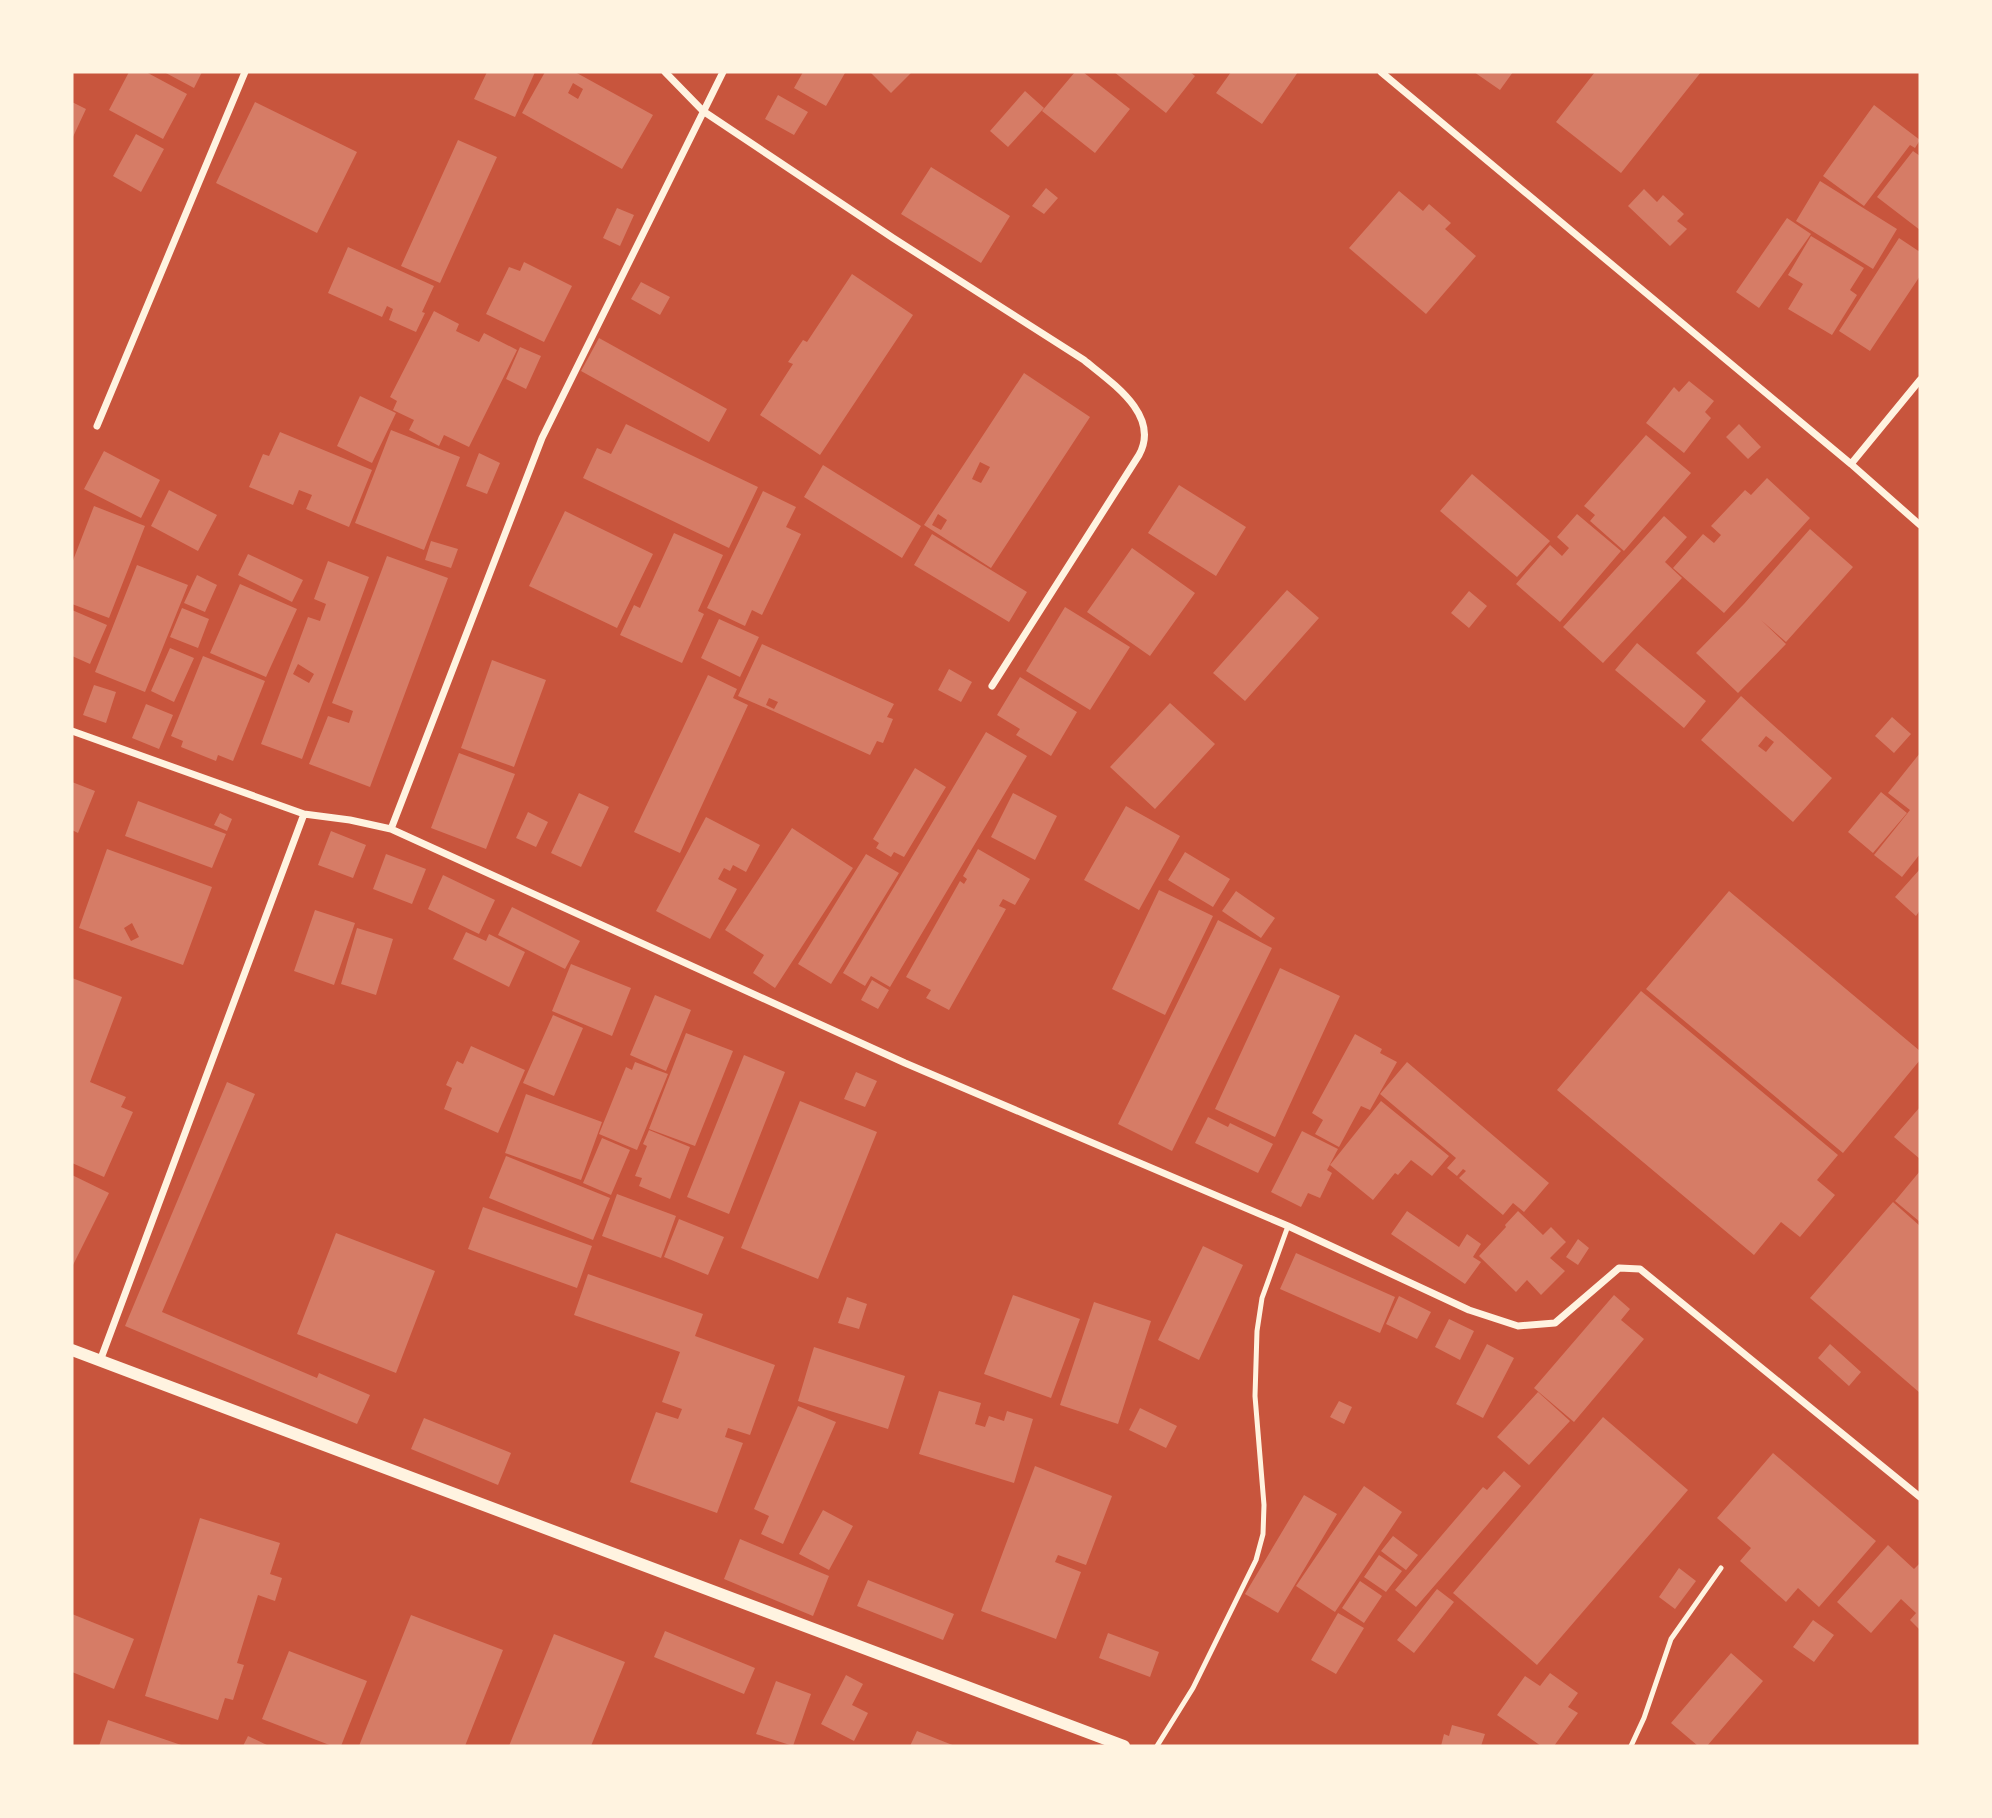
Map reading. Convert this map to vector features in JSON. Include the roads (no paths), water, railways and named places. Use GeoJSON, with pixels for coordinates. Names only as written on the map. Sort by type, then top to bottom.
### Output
{"type":"FeatureCollection","features":[{"type":"Feature","properties":{"kind":"street"},"geometry":{"type":"LineString","coordinates":[[97,426],[245,72]]}},
{"type":"Feature","properties":{"kind":"street"},"geometry":{"type":"LineString","coordinates":[[665,72],[703,111],[893,238],[1084,360],[1112,383],[1141,415],[1146,443],[992,686]]}},
{"type":"Feature","properties":{"kind":"street"},"geometry":{"type":"LineString","coordinates":[[391,829],[542,438],[723,72]]}},
{"type":"Feature","properties":{"kind":"street"},"geometry":{"type":"LineString","coordinates":[[1381,72],[1852,464],[1920,525]]}},
{"type":"Feature","properties":{"kind":"street"},"geometry":{"type":"LineString","coordinates":[[1852,464],[1920,380]]}},
{"type":"Feature","properties":{"kind":"street"},"geometry":{"type":"LineString","coordinates":[[72,731],[304,814],[391,829],[905,1063],[1288,1226],[1469,1310],[1518,1325],[1555,1322],[1619,1268],[1640,1269],[1920,1497]]}},
{"type":"Feature","properties":{"kind":"street"},"geometry":{"type":"LineString","coordinates":[[100,1361],[304,814]]}},
{"type":"Feature","properties":{"kind":"street"},"geometry":{"type":"LineString","coordinates":[[72,1350],[1124,1746]]}},
{"type":"Feature","properties":{"kind":"lane"},"geometry":{"type":"LineString","coordinates":[[1157,1746],[1193,1688],[1256,1560],[1263,1534],[1264,1505],[1256,1409],[1257,1331],[1262,1298],[1288,1226]]}},
{"type":"Feature","properties":{"kind":"lane"},"geometry":{"type":"LineString","coordinates":[[1631,1746],[1644,1718],[1671,1639],[1721,1568]]}}]}
